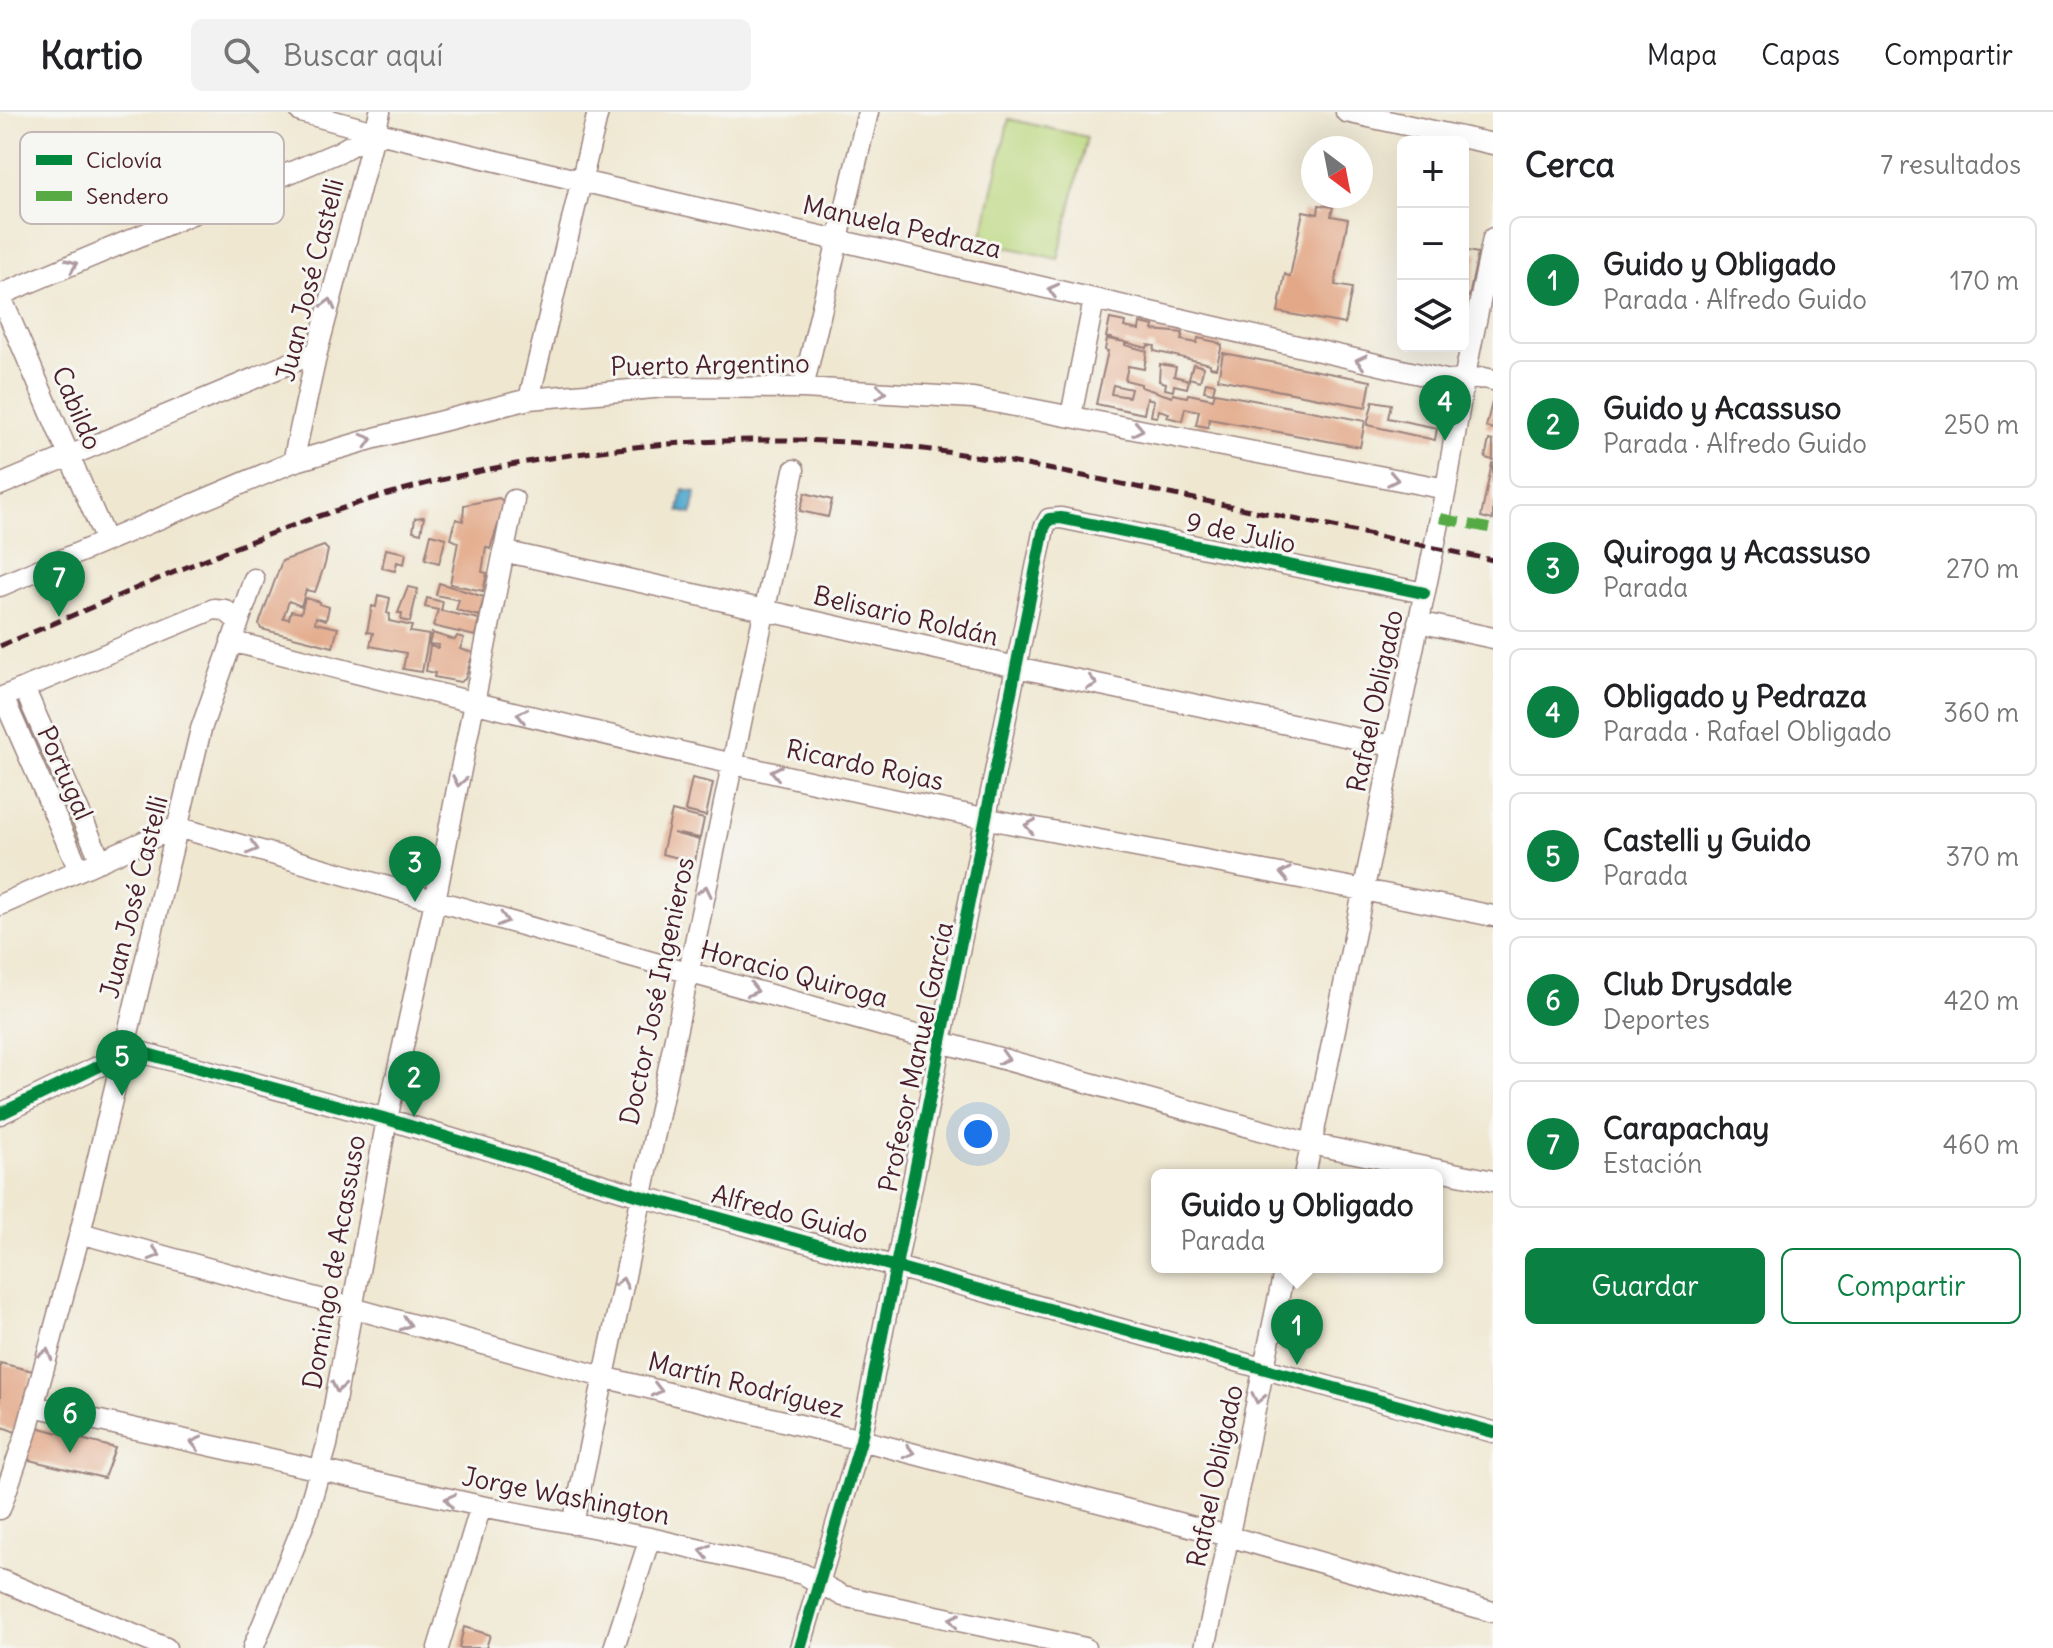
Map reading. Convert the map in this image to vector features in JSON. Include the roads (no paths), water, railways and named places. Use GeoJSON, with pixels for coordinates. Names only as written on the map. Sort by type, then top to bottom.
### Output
{"type":"FeatureCollection","features":[{"type":"Feature","properties":{"kind":"street","name":"Manuela Pedraza"},"geometry":{"type":"LineString","coordinates":[[301,112],[377,122],[581,181],[1450,381],[1493,380]]}},
{"type":"Feature","properties":{"kind":"street"},"geometry":{"type":"LineString","coordinates":[[529,399],[598,112]]}},
{"type":"Feature","properties":{"kind":"street"},"geometry":{"type":"LineString","coordinates":[[803,388],[868,112]]}},
{"type":"Feature","properties":{"kind":"street"},"geometry":{"type":"LineString","coordinates":[[1346,112],[1493,144]]}},
{"type":"Feature","properties":{"kind":"street"},"geometry":{"type":"LineString","coordinates":[[284,175],[339,152],[377,122]]}},
{"type":"Feature","properties":{"kind":"street","name":"Juan José Castelli"},"geometry":{"type":"LineString","coordinates":[[293,462],[317,352],[377,122]]}},
{"type":"Feature","properties":{"kind":"street"},"geometry":{"type":"LineString","coordinates":[[0,295],[168,224]]}},
{"type":"Feature","properties":{"kind":"street","name":"Rafael Obligado"},"geometry":{"type":"LineString","coordinates":[[1306,1169],[1446,489],[1493,238]]}},
{"type":"Feature","properties":{"kind":"street","name":"Cabildo"},"geometry":{"type":"LineString","coordinates":[[0,295],[106,541]]}},
{"type":"Feature","properties":{"kind":"street"},"geometry":{"type":"LineString","coordinates":[[1071,416],[1094,300]]}},
{"type":"Feature","properties":{"kind":"street"},"geometry":{"type":"LineString","coordinates":[[0,485],[317,352]]}},
{"type":"Feature","properties":{"kind":"street","name":"Puerto Argentino"},"geometry":{"type":"LineString","coordinates":[[0,586],[293,462],[529,399],[665,387],[803,388],[973,398],[1446,489]]}},
{"type":"Feature","properties":{"kind":"street","name":"Doctor José Ingenieros"},"geometry":{"type":"LineString","coordinates":[[573,1524],[794,470]]}},
{"type":"Feature","properties":{"kind":"street","name":"Domingo de Acassuso"},"geometry":{"type":"LineString","coordinates":[[253,1648],[306,1518],[320,1471],[387,1119],[435,901],[514,500]]}},
{"type":"Feature","properties":{"kind":"street","name":"9 de Julio"},"geometry":{"type":"LineString","coordinates":[[1049,519],[1061,518],[1424,593]]}},
{"type":"Feature","properties":{"kind":"street","name":"Profesor Manuel García"},"geometry":{"type":"LineString","coordinates":[[800,1648],[861,1440],[1044,528],[1049,519]]}},
{"type":"Feature","properties":{"kind":"street","name":"Belisario Roldán"},"geometry":{"type":"LineString","coordinates":[[503,551],[1016,667],[1392,746]]}},
{"type":"Feature","properties":{"kind":"street","name":"Juan José Castelli"},"geometry":{"type":"LineString","coordinates":[[0,1509],[33,1406],[80,1233],[201,729],[254,579]]}},
{"type":"Feature","properties":{"kind":"street"},"geometry":{"type":"LineString","coordinates":[[1,698],[214,609],[225,610],[238,621]]}},
{"type":"Feature","properties":{"kind":"street"},"geometry":{"type":"LineString","coordinates":[[1418,622],[1493,638]]}},
{"type":"Feature","properties":{"kind":"street","name":"Ricardo Rojas"},"geometry":{"type":"LineString","coordinates":[[231,641],[474,704],[987,818],[1493,916]]}},
{"type":"Feature","properties":{"kind":"street","name":"Portugal"},"geometry":{"type":"LineString","coordinates":[[24,688],[101,861]]}},
{"type":"Feature","properties":{"kind":"street","name":"Portugal"},"geometry":{"type":"LineString","coordinates":[[1,698],[79,870]]}},
{"type":"Feature","properties":{"kind":"street"},"geometry":{"type":"LineString","coordinates":[[0,905],[177,827]]}},
{"type":"Feature","properties":{"kind":"street","name":"Horacio Quiroga"},"geometry":{"type":"LineString","coordinates":[[177,827],[1311,1144],[1434,1169]]}},
{"type":"Feature","properties":{"kind":"street","name":"Alfredo Guido"},"geometry":{"type":"LineString","coordinates":[[122,1055],[140,1052],[387,1119],[640,1196],[1493,1432]]}},
{"type":"Feature","properties":{"kind":"street"},"geometry":{"type":"LineString","coordinates":[[1,1110],[122,1055]]}},
{"type":"Feature","properties":{"kind":"street","name":"Horacio Quiroga"},"geometry":{"type":"LineString","coordinates":[[1443,1171],[1493,1181]]}},
{"type":"Feature","properties":{"kind":"street","name":"Martín Rodríguez"},"geometry":{"type":"LineString","coordinates":[[80,1233],[603,1377],[861,1440],[1228,1536],[1493,1612]]}},
{"type":"Feature","properties":{"kind":"street","name":"Rafael Obligado"},"geometry":{"type":"LineString","coordinates":[[1205,1648],[1284,1273]]}},
{"type":"Feature","properties":{"kind":"street","name":"Jorge Washington"},"geometry":{"type":"LineString","coordinates":[[33,1406],[481,1506],[650,1538],[803,1574],[843,1596],[1085,1648]]}},
{"type":"Feature","properties":{"kind":"street"},"geometry":{"type":"LineString","coordinates":[[438,1648],[481,1506]]}},
{"type":"Feature","properties":{"kind":"street"},"geometry":{"type":"LineString","coordinates":[[614,1648],[650,1538]]}},
{"type":"Feature","properties":{"kind":"street"},"geometry":{"type":"LineString","coordinates":[[0,1580],[166,1648]]}},
{"type":"Feature","properties":{"kind":"water"},"geometry":{"type":"Polygon","coordinates":[[[683,490],[696,492],[692,514],[679,511],[683,490]]]}},
{"type":"Feature","properties":{"kind":"railway"},"geometry":{"type":"LineString","coordinates":[[0,646],[241,545],[388,494],[509,465],[635,447],[699,442],[825,441],[959,454],[1493,560]]}},
{"type":"Feature","properties":{"kind":"place","name":"Obligado y Pedraza"},"geometry":{"type":"Point","coordinates":[1445,441]}},
{"type":"Feature","properties":{"kind":"place","name":"Carapachay"},"geometry":{"type":"Point","coordinates":[59,617]}},
{"type":"Feature","properties":{"kind":"place","name":"Quiroga y Acassuso"},"geometry":{"type":"Point","coordinates":[415,902]}},
{"type":"Feature","properties":{"kind":"place","name":"Castelli y Guido"},"geometry":{"type":"Point","coordinates":[122,1096]}},
{"type":"Feature","properties":{"kind":"place","name":"Guido y Acassuso"},"geometry":{"type":"Point","coordinates":[414,1117]}},
{"type":"Feature","properties":{"kind":"place","name":"Guido y Obligado"},"geometry":{"type":"Point","coordinates":[1297,1365]}},
{"type":"Feature","properties":{"kind":"place","name":"Club Drysdale"},"geometry":{"type":"Point","coordinates":[70,1453]}}]}
